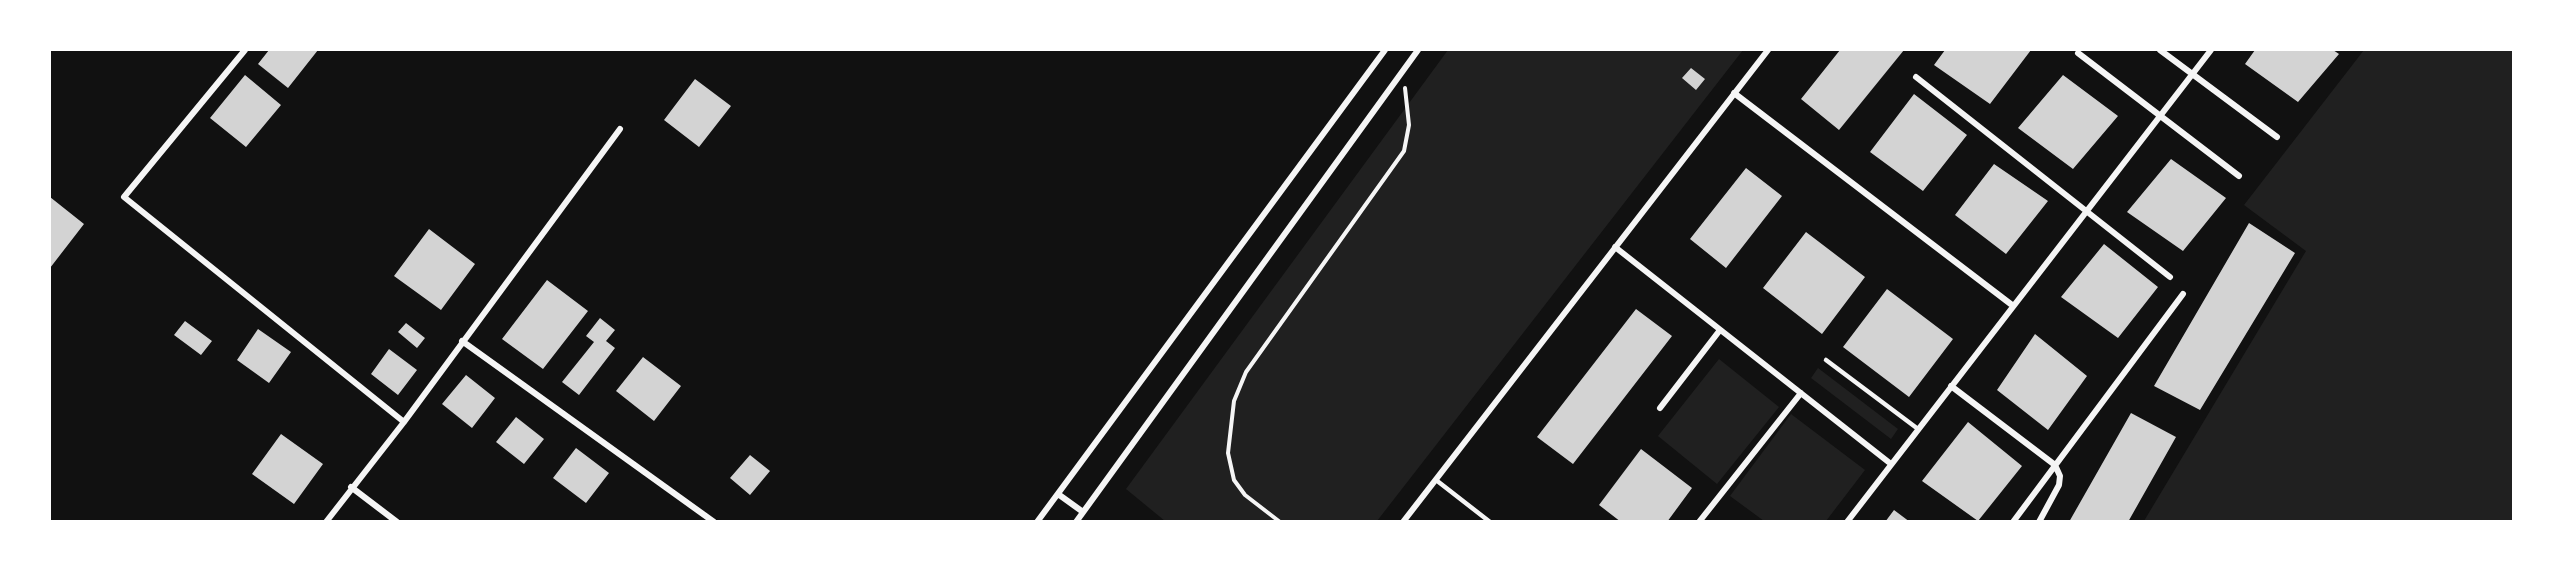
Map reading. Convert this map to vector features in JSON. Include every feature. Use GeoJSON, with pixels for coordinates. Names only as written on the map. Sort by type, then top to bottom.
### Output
{"type":"FeatureCollection","features":[{"type":"Feature","properties":{"kind":"street"},"geometry":{"type":"LineString","coordinates":[[245,50],[124,197],[404,422]]}},
{"type":"Feature","properties":{"kind":"street"},"geometry":{"type":"LineString","coordinates":[[1037,522],[1385,50]]}},
{"type":"Feature","properties":{"kind":"street"},"geometry":{"type":"LineString","coordinates":[[1076,522],[1419,50]]}},
{"type":"Feature","properties":{"kind":"street"},"geometry":{"type":"LineString","coordinates":[[1403,522],[1768,50]]}},
{"type":"Feature","properties":{"kind":"street"},"geometry":{"type":"LineString","coordinates":[[2160,50],[2277,137]]}},
{"type":"Feature","properties":{"kind":"street"},"geometry":{"type":"LineString","coordinates":[[1847,522],[2211,50]]}},
{"type":"Feature","properties":{"kind":"street"},"geometry":{"type":"LineString","coordinates":[[2078,52],[2239,176]]}},
{"type":"Feature","properties":{"kind":"street"},"geometry":{"type":"LineString","coordinates":[[1916,76],[2170,277]]}},
{"type":"Feature","properties":{"kind":"street"},"geometry":{"type":"LineString","coordinates":[[1734,93],[2012,306]]}},
{"type":"Feature","properties":{"kind":"street"},"geometry":{"type":"LineString","coordinates":[[326,522],[351,487],[404,422],[620,129]]}},
{"type":"Feature","properties":{"kind":"street"},"geometry":{"type":"LineString","coordinates":[[1615,247],[1891,464]]}},
{"type":"Feature","properties":{"kind":"street"},"geometry":{"type":"LineString","coordinates":[[2013,522],[2183,294]]}},
{"type":"Feature","properties":{"kind":"street"},"geometry":{"type":"LineString","coordinates":[[1660,408],[1720,330]]}},
{"type":"Feature","properties":{"kind":"street"},"geometry":{"type":"LineString","coordinates":[[462,341],[714,522]]}},
{"type":"Feature","properties":{"kind":"street"},"geometry":{"type":"LineString","coordinates":[[1951,386],[2055,465],[2060,477],[2059,485],[2039,522]]}},
{"type":"Feature","properties":{"kind":"street"},"geometry":{"type":"LineString","coordinates":[[1700,522],[1801,393]]}},
{"type":"Feature","properties":{"kind":"street"},"geometry":{"type":"LineString","coordinates":[[351,487],[397,522]]}},
{"type":"Feature","properties":{"kind":"street"},"geometry":{"type":"LineString","coordinates":[[1058,494],[1083,512]]}},
{"type":"Feature","properties":{"kind":"lane"},"geometry":{"type":"LineString","coordinates":[[1826,360],[1918,429]]}},
{"type":"Feature","properties":{"kind":"lane"},"geometry":{"type":"LineString","coordinates":[[1436,480],[1490,522]]}},
{"type":"Feature","properties":{"kind":"path"},"geometry":{"type":"LineString","coordinates":[[1280,522],[1245,495],[1234,480],[1228,453],[1234,401],[1246,372],[1404,151],[1408,125],[1403,71]]}},
{"type":"Feature","properties":{"kind":"shaded area"},"geometry":{"type":"Polygon","coordinates":[[[1448,50],[1743,50],[1377,521],[1165,521],[1126,489],[1448,50]]]}},
{"type":"Feature","properties":{"kind":"shaded area"},"geometry":{"type":"Polygon","coordinates":[[[2364,50],[2513,50],[2513,521],[2144,521],[2306,251],[2244,205],[2364,50]]]}},
{"type":"Feature","properties":{"kind":"shaded area"},"geometry":{"type":"Polygon","coordinates":[[[1719,359],[1779,407],[1717,484],[1658,436],[1719,359]]]}},
{"type":"Feature","properties":{"kind":"shaded area"},"geometry":{"type":"Polygon","coordinates":[[[1818,368],[1898,429],[1891,439],[1811,378],[1818,368]]]}},
{"type":"Feature","properties":{"kind":"shaded area"},"geometry":{"type":"Polygon","coordinates":[[[1791,414],[1865,470],[1826,521],[1764,521],[1730,496],[1791,414]]]}},
{"type":"Feature","properties":{"kind":"building"},"geometry":{"type":"Polygon","coordinates":[[[269,50],[318,50],[288,88],[258,64],[269,50]]]}},
{"type":"Feature","properties":{"kind":"building"},"geometry":{"type":"Polygon","coordinates":[[[1840,50],[1904,50],[1839,130],[1801,99],[1840,50]]]}},
{"type":"Feature","properties":{"kind":"building"},"geometry":{"type":"Polygon","coordinates":[[[1945,50],[2031,50],[1990,104],[1934,65],[1945,50]]]}},
{"type":"Feature","properties":{"kind":"building"},"geometry":{"type":"Polygon","coordinates":[[[2255,50],[2333,50],[2339,54],[2298,102],[2245,64],[2255,50]]]}},
{"type":"Feature","properties":{"kind":"building"},"geometry":{"type":"Polygon","coordinates":[[[1691,68],[1705,79],[1696,90],[1682,78],[1691,68]]]}},
{"type":"Feature","properties":{"kind":"building"},"geometry":{"type":"Polygon","coordinates":[[[245,75],[281,105],[246,147],[210,118],[245,75]]]}},
{"type":"Feature","properties":{"kind":"building"},"geometry":{"type":"Polygon","coordinates":[[[2063,75],[2118,116],[2073,169],[2018,128],[2063,75]]]}},
{"type":"Feature","properties":{"kind":"building"},"geometry":{"type":"Polygon","coordinates":[[[695,79],[731,106],[699,147],[664,120],[695,79]]]}},
{"type":"Feature","properties":{"kind":"building"},"geometry":{"type":"Polygon","coordinates":[[[1914,94],[1967,135],[1923,191],[1870,152],[1914,94]]]}},
{"type":"Feature","properties":{"kind":"building"},"geometry":{"type":"Polygon","coordinates":[[[2171,159],[2226,198],[2183,251],[2127,212],[2171,159]]]}},
{"type":"Feature","properties":{"kind":"building"},"geometry":{"type":"Polygon","coordinates":[[[1994,164],[2048,201],[2006,254],[1955,215],[1994,164]]]}},
{"type":"Feature","properties":{"kind":"building"},"geometry":{"type":"Polygon","coordinates":[[[1746,168],[1782,196],[1726,268],[1690,239],[1746,168]]]}},
{"type":"Feature","properties":{"kind":"building"},"geometry":{"type":"Polygon","coordinates":[[[50,197],[84,224],[50,268],[50,197]]]}},
{"type":"Feature","properties":{"kind":"building"},"geometry":{"type":"Polygon","coordinates":[[[2249,223],[2295,253],[2200,410],[2154,386],[2249,223]]]}},
{"type":"Feature","properties":{"kind":"building"},"geometry":{"type":"Polygon","coordinates":[[[429,229],[475,264],[441,310],[394,276],[429,229]]]}},
{"type":"Feature","properties":{"kind":"building"},"geometry":{"type":"Polygon","coordinates":[[[1806,232],[1865,277],[1822,334],[1763,288],[1806,232]]]}},
{"type":"Feature","properties":{"kind":"building"},"geometry":{"type":"Polygon","coordinates":[[[2104,244],[2158,287],[2118,338],[2061,297],[2104,244]]]}},
{"type":"Feature","properties":{"kind":"building"},"geometry":{"type":"Polygon","coordinates":[[[547,280],[588,311],[543,369],[502,339],[547,280]]]}},
{"type":"Feature","properties":{"kind":"building"},"geometry":{"type":"Polygon","coordinates":[[[1887,289],[1953,339],[1909,397],[1843,347],[1887,289]]]}},
{"type":"Feature","properties":{"kind":"building"},"geometry":{"type":"Polygon","coordinates":[[[1636,309],[1672,336],[1573,464],[1537,437],[1636,309]]]}},
{"type":"Feature","properties":{"kind":"building"},"geometry":{"type":"Polygon","coordinates":[[[600,318],[615,330],[606,341],[615,348],[579,395],[562,382],[594,342],[586,336],[600,318]]]}},
{"type":"Feature","properties":{"kind":"building"},"geometry":{"type":"Polygon","coordinates":[[[185,321],[212,341],[201,355],[174,335],[185,321]]]}},
{"type":"Feature","properties":{"kind":"building"},"geometry":{"type":"Polygon","coordinates":[[[406,323],[425,338],[417,348],[398,332],[406,323]]]}},
{"type":"Feature","properties":{"kind":"building"},"geometry":{"type":"Polygon","coordinates":[[[258,329],[291,352],[269,383],[237,360],[258,329]]]}},
{"type":"Feature","properties":{"kind":"building"},"geometry":{"type":"Polygon","coordinates":[[[2035,334],[2087,376],[2048,430],[1997,390],[2035,334]]]}},
{"type":"Feature","properties":{"kind":"building"},"geometry":{"type":"Polygon","coordinates":[[[389,349],[417,370],[398,395],[371,374],[389,349]]]}},
{"type":"Feature","properties":{"kind":"building"},"geometry":{"type":"Polygon","coordinates":[[[643,357],[681,386],[654,421],[616,391],[643,357]]]}},
{"type":"Feature","properties":{"kind":"building"},"geometry":{"type":"Polygon","coordinates":[[[466,375],[495,398],[472,428],[442,404],[466,375]]]}},
{"type":"Feature","properties":{"kind":"building"},"geometry":{"type":"Polygon","coordinates":[[[2131,413],[2176,437],[2128,522],[2069,522],[2131,413]]]}},
{"type":"Feature","properties":{"kind":"building"},"geometry":{"type":"Polygon","coordinates":[[[516,417],[544,439],[524,464],[496,442],[516,417]]]}},
{"type":"Feature","properties":{"kind":"building"},"geometry":{"type":"Polygon","coordinates":[[[1968,422],[2022,466],[1978,521],[1922,481],[1968,422]]]}},
{"type":"Feature","properties":{"kind":"building"},"geometry":{"type":"Polygon","coordinates":[[[281,434],[323,464],[294,504],[252,474],[281,434]]]}},
{"type":"Feature","properties":{"kind":"building"},"geometry":{"type":"Polygon","coordinates":[[[576,448],[609,473],[586,503],[553,478],[576,448]]]}},
{"type":"Feature","properties":{"kind":"building"},"geometry":{"type":"Polygon","coordinates":[[[1641,449],[1692,488],[1667,522],[1621,522],[1599,505],[1641,449]]]}},
{"type":"Feature","properties":{"kind":"building"},"geometry":{"type":"Polygon","coordinates":[[[750,455],[770,471],[750,495],[730,478],[750,455]]]}},
{"type":"Feature","properties":{"kind":"building"},"geometry":{"type":"Polygon","coordinates":[[[1894,510],[1910,522],[1885,522],[1894,510]]]}}]}
